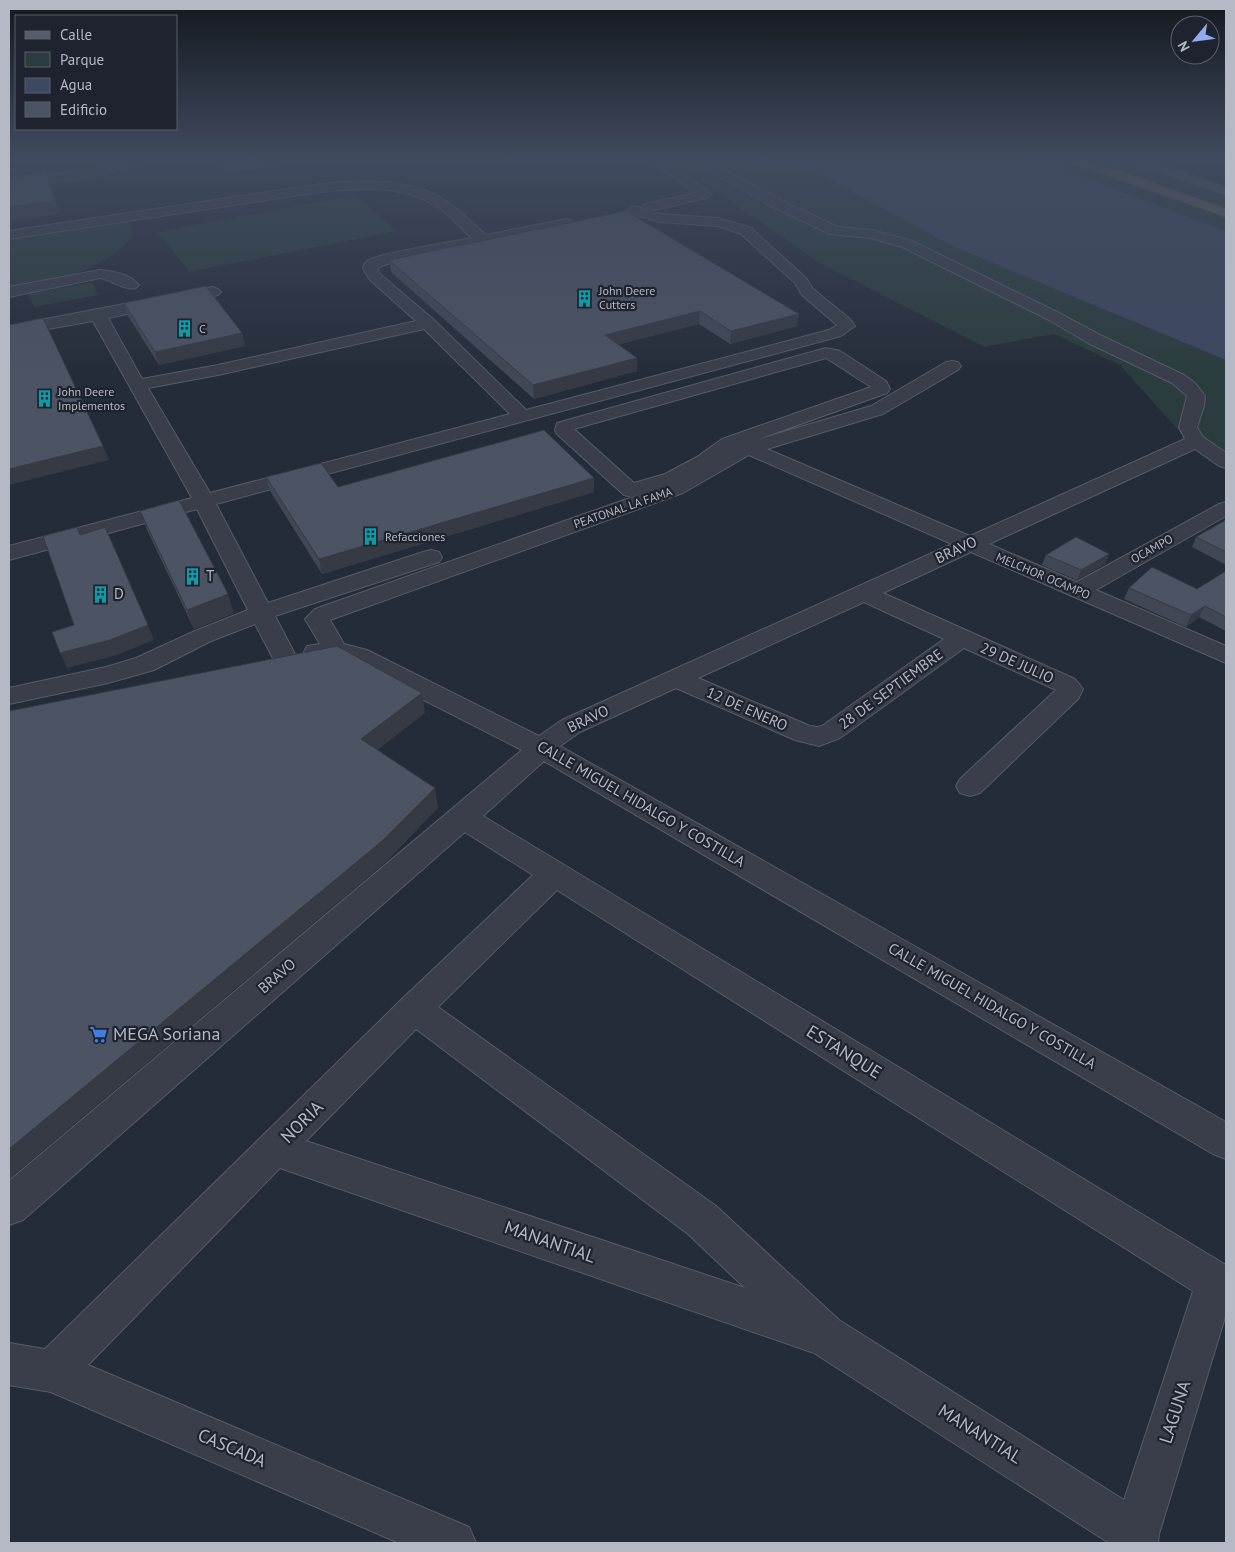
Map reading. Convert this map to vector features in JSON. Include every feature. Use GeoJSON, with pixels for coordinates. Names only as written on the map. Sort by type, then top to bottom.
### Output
{"type":"FeatureCollection","features":[{"type":"Feature","properties":{"kind":"street"},"geometry":{"type":"LineString","coordinates":[[9,235],[39,230]]}},
{"type":"Feature","properties":{"kind":"street"},"geometry":{"type":"LineString","coordinates":[[472,230],[483,240]]}},
{"type":"Feature","properties":{"kind":"street"},"geometry":{"type":"LineString","coordinates":[[522,416],[428,323],[374,276],[370,266],[384,260],[531,230]]}},
{"type":"Feature","properties":{"kind":"street"},"geometry":{"type":"LineString","coordinates":[[9,553],[835,333],[847,326],[807,292],[801,281],[745,230]]}},
{"type":"Feature","properties":{"kind":"street"},"geometry":{"type":"LineString","coordinates":[[835,231],[870,250],[888,248],[896,250],[979,294]]}},
{"type":"Feature","properties":{"kind":"street"},"geometry":{"type":"LineString","coordinates":[[835,231],[872,234],[907,244],[1055,317],[1094,340],[1178,379],[1189,387],[1196,396],[1195,406],[1188,427],[1196,441],[1226,462]]}},
{"type":"Feature","properties":{"kind":"street"},"geometry":{"type":"LineString","coordinates":[[20,310],[11,292],[100,274],[113,276],[131,285]]}},
{"type":"Feature","properties":{"kind":"street"},"geometry":{"type":"LineString","coordinates":[[9,330],[98,315],[213,292]]}},
{"type":"Feature","properties":{"kind":"street"},"geometry":{"type":"LineString","coordinates":[[98,315],[204,501],[262,613]]}},
{"type":"Feature","properties":{"kind":"street"},"geometry":{"type":"LineString","coordinates":[[137,385],[218,370],[428,323]]}},
{"type":"Feature","properties":{"kind":"street"},"geometry":{"type":"LineString","coordinates":[[9,696],[108,675],[145,664],[203,636],[262,613],[672,478],[704,461],[729,443],[827,409],[882,387],[828,353],[564,427],[565,431],[631,491]]}},
{"type":"Feature","properties":{"kind":"street","name":"PEATONAL LA FAMA"},"geometry":{"type":"LineString","coordinates":[[335,649],[317,619],[322,614],[676,489],[690,483],[749,448],[876,410],[952,366]]}},
{"type":"Feature","properties":{"kind":"street","name":"BRAVO"},"geometry":{"type":"LineString","coordinates":[[9,1206],[541,747],[571,726],[1196,441]]}},
{"type":"Feature","properties":{"kind":"street","name":"MELCHOR OCAMPO"},"geometry":{"type":"LineString","coordinates":[[749,448],[1226,655]]}},
{"type":"Feature","properties":{"kind":"street","name":"OCAMPO"},"geometry":{"type":"LineString","coordinates":[[1078,591],[1226,508]]}},
{"type":"Feature","properties":{"kind":"street","name":"29 DE JULIO"},"geometry":{"type":"LineString","coordinates":[[864,593],[1066,685],[1070,691],[970,786]]}},
{"type":"Feature","properties":{"kind":"street","name":"CALLE MIGUEL HIDALGO Y COSTILLA"},"geometry":{"type":"LineString","coordinates":[[262,613],[276,660],[335,649],[358,656],[541,747],[1226,1142]]}},
{"type":"Feature","properties":{"kind":"street","name":"28 DE SEPTIEMBRE"},"geometry":{"type":"LineString","coordinates":[[819,737],[832,732],[961,638]]}},
{"type":"Feature","properties":{"kind":"street","name":"12 DE ENERO"},"geometry":{"type":"LineString","coordinates":[[676,678],[804,734],[819,737]]}},
{"type":"Feature","properties":{"kind":"street"},"geometry":{"type":"LineString","coordinates":[[9,716],[152,686]]}},
{"type":"Feature","properties":{"kind":"street","name":"ESTANQUE"},"geometry":{"type":"LineString","coordinates":[[462,817],[1221,1285]]}},
{"type":"Feature","properties":{"kind":"street","name":"NORIA"},"geometry":{"type":"LineString","coordinates":[[52,1371],[414,1009],[554,874]]}},
{"type":"Feature","properties":{"kind":"street","name":"MANANTIAL"},"geometry":{"type":"LineString","coordinates":[[414,1009],[702,1220],[824,1335],[1135,1538]]}},
{"type":"Feature","properties":{"kind":"street","name":"MANANTIAL"},"geometry":{"type":"LineString","coordinates":[[276,1149],[824,1335]]}},
{"type":"Feature","properties":{"kind":"street","name":"LAGUNA"},"geometry":{"type":"LineString","coordinates":[[1135,1538],[1221,1285]]}},
{"type":"Feature","properties":{"kind":"street","name":"CASCADA"},"geometry":{"type":"LineString","coordinates":[[9,1364],[52,1371],[453,1543]]}},
{"type":"Feature","properties":{"kind":"green space"},"geometry":{"type":"Polygon","coordinates":[[[50,230],[131,230],[132,237],[121,249],[92,267],[41,284],[9,291],[9,237],[50,230]]]}},
{"type":"Feature","properties":{"kind":"green space"},"geometry":{"type":"Polygon","coordinates":[[[166,230],[397,231],[189,272],[158,232],[166,230]]]}},
{"type":"Feature","properties":{"kind":"green space"},"geometry":{"type":"Polygon","coordinates":[[[773,230],[1226,230],[1226,458],[1188,441],[1120,365],[1054,334],[984,347],[820,263],[773,230]]]}},
{"type":"Feature","properties":{"kind":"green space"},"geometry":{"type":"Polygon","coordinates":[[[92,282],[98,295],[34,307],[28,294],[92,282]]]}},
{"type":"Feature","properties":{"kind":"water"},"geometry":{"type":"Polygon","coordinates":[[[924,230],[1226,231],[1226,360],[955,247],[924,230]]]}},
{"type":"Feature","properties":{"kind":"building","name":"John Deere Cutters"},"geometry":{"type":"Polygon","coordinates":[[[532,230],[659,230],[799,314],[731,331],[700,311],[605,335],[637,358],[533,385],[389,260],[532,230]]]}},
{"type":"Feature","properties":{"kind":"building","name":"C"},"geometry":{"type":"Polygon","coordinates":[[[206,286],[242,333],[155,352],[124,303],[206,286]]]}},
{"type":"Feature","properties":{"kind":"building","name":"John Deere Implementos"},"geometry":{"type":"Polygon","coordinates":[[[43,318],[103,446],[9,469],[9,325],[43,318]]]}},
{"type":"Feature","properties":{"kind":"building","name":"Refacciones"},"geometry":{"type":"Polygon","coordinates":[[[544,430],[594,478],[319,559],[266,477],[321,463],[338,487],[544,430]]]}},
{"type":"Feature","properties":{"kind":"building","name":"T"},"geometry":{"type":"Polygon","coordinates":[[[179,500],[228,594],[187,610],[140,511],[179,500]]]}},
{"type":"Feature","properties":{"kind":"building"},"geometry":{"type":"Polygon","coordinates":[[[1226,520],[1226,552],[1196,537],[1226,520]]]}},
{"type":"Feature","properties":{"kind":"building","name":"D"},"geometry":{"type":"Polygon","coordinates":[[[77,527],[80,535],[105,527],[148,625],[110,640],[60,653],[52,632],[74,625],[43,536],[77,527]]]}},
{"type":"Feature","properties":{"kind":"building"},"geometry":{"type":"Polygon","coordinates":[[[1076,537],[1109,554],[1081,570],[1046,555],[1076,537]]]}},
{"type":"Feature","properties":{"kind":"building"},"geometry":{"type":"Polygon","coordinates":[[[1152,567],[1197,589],[1226,571],[1226,617],[1205,606],[1191,615],[1129,588],[1152,567]]]}},
{"type":"Feature","properties":{"kind":"building"},"geometry":{"type":"Polygon","coordinates":[[[337,646],[422,693],[361,739],[435,788],[381,842],[9,1149],[9,711],[337,646]]]}},
{"type":"Feature","properties":{"kind":"place","name":"John Deere Cutters"},"geometry":{"type":"Point","coordinates":[585,298]}},
{"type":"Feature","properties":{"kind":"place","name":"C"},"geometry":{"type":"Point","coordinates":[185,329]}},
{"type":"Feature","properties":{"kind":"place","name":"John Deere Implementos"},"geometry":{"type":"Point","coordinates":[44,399]}},
{"type":"Feature","properties":{"kind":"place","name":"Refacciones"},"geometry":{"type":"Point","coordinates":[371,537]}},
{"type":"Feature","properties":{"kind":"place","name":"T"},"geometry":{"type":"Point","coordinates":[192,576]}},
{"type":"Feature","properties":{"kind":"place","name":"D"},"geometry":{"type":"Point","coordinates":[100,594]}},
{"type":"Feature","properties":{"kind":"place","name":"MEGA Soriana"},"geometry":{"type":"Point","coordinates":[99,1034]}}]}
